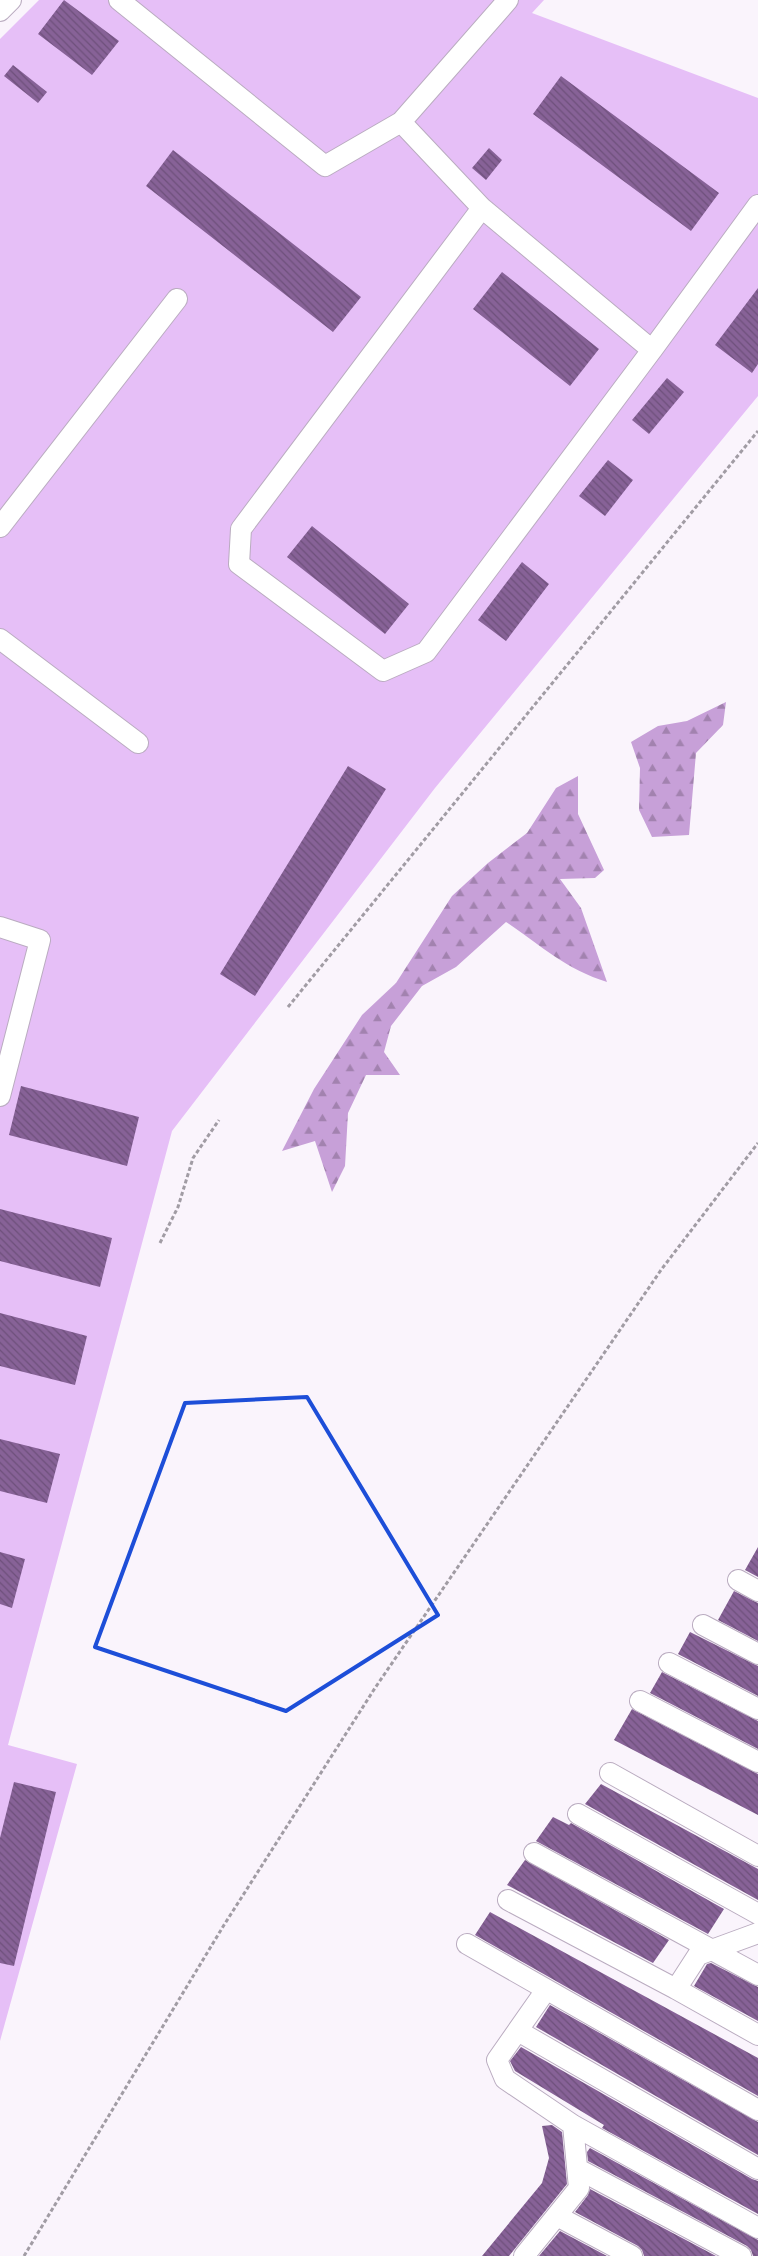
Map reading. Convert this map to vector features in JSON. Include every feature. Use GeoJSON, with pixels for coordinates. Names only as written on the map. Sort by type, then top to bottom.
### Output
{"type":"FeatureCollection","features":[{"type":"Feature","properties":{"kind":"street"},"geometry":{"type":"LineString","coordinates":[[0,10],[11,0]]}},
{"type":"Feature","properties":{"kind":"street"},"geometry":{"type":"LineString","coordinates":[[119,0],[325,166],[401,122],[508,0]]}},
{"type":"Feature","properties":{"kind":"street"},"geometry":{"type":"LineString","coordinates":[[401,122],[482,208],[652,350]]}},
{"type":"Feature","properties":{"kind":"street"},"geometry":{"type":"LineString","coordinates":[[482,208],[241,528],[239,564],[383,671],[426,652],[758,205]]}},
{"type":"Feature","properties":{"kind":"street"},"geometry":{"type":"LineString","coordinates":[[0,528],[177,299]]}},
{"type":"Feature","properties":{"kind":"street"},"geometry":{"type":"LineString","coordinates":[[0,639],[138,743]]}},
{"type":"Feature","properties":{"kind":"street"},"geometry":{"type":"LineString","coordinates":[[0,927],[40,940],[0,1096]]}},
{"type":"Feature","properties":{"kind":"street"},"geometry":{"type":"LineString","coordinates":[[738,1580],[758,1590]]}},
{"type":"Feature","properties":{"kind":"street"},"geometry":{"type":"LineString","coordinates":[[703,1625],[758,1654]]}},
{"type":"Feature","properties":{"kind":"street"},"geometry":{"type":"LineString","coordinates":[[669,1663],[758,1708]]}},
{"type":"Feature","properties":{"kind":"street"},"geometry":{"type":"LineString","coordinates":[[640,1701],[758,1762]]}},
{"type":"Feature","properties":{"kind":"street"},"geometry":{"type":"LineString","coordinates":[[610,1773],[758,1856]]}},
{"type":"Feature","properties":{"kind":"street"},"geometry":{"type":"LineString","coordinates":[[578,1814],[758,1914]]}},
{"type":"Feature","properties":{"kind":"street"},"geometry":{"type":"LineString","coordinates":[[534,1853],[758,1975]]}},
{"type":"Feature","properties":{"kind":"street"},"geometry":{"type":"LineString","coordinates":[[508,1900],[676,1989],[758,2035]]}},
{"type":"Feature","properties":{"kind":"street"},"geometry":{"type":"LineString","coordinates":[[676,1989],[698,1955],[758,1933]]}},
{"type":"Feature","properties":{"kind":"street"},"geometry":{"type":"LineString","coordinates":[[466,1944],[758,2110]]}},
{"type":"Feature","properties":{"kind":"street"},"geometry":{"type":"LineString","coordinates":[[546,1990],[497,2060],[505,2079],[573,2124],[758,2228]]}},
{"type":"Feature","properties":{"kind":"street"},"geometry":{"type":"LineString","coordinates":[[518,2030],[758,2169]]}},
{"type":"Feature","properties":{"kind":"street"},"geometry":{"type":"LineString","coordinates":[[524,2256],[580,2188],[573,2124]]}},
{"type":"Feature","properties":{"kind":"street"},"geometry":{"type":"LineString","coordinates":[[578,2169],[742,2256]]}},
{"type":"Feature","properties":{"kind":"street"},"geometry":{"type":"LineString","coordinates":[[556,2216],[632,2256]]}},
{"type":"Feature","properties":{"kind":"path"},"geometry":{"type":"LineString","coordinates":[[288,1007],[758,430]]}},
{"type":"Feature","properties":{"kind":"path"},"geometry":{"type":"LineString","coordinates":[[160,1243],[178,1207],[193,1158],[219,1120]]}},
{"type":"Feature","properties":{"kind":"path"},"geometry":{"type":"LineString","coordinates":[[24,2256],[224,1925],[375,1688],[661,1270],[758,1143]]}},
{"type":"Feature","properties":{"kind":"highlighted area"},"geometry":{"type":"Polygon","coordinates":[[[307,1397],[438,1615],[286,1711],[95,1647],[185,1403],[307,1397]]]}},
{"type":"Feature","properties":{"kind":"shaded area"},"geometry":{"type":"Polygon","coordinates":[[[39,0],[544,0],[532,13],[758,98],[758,396],[435,788],[172,1131],[8,1745],[77,1764],[0,2041],[0,39],[39,0]]]}},
{"type":"Feature","properties":{"kind":"green space"},"geometry":{"type":"Polygon","coordinates":[[[726,702],[723,725],[696,753],[689,835],[652,837],[639,810],[640,768],[631,742],[658,726],[687,721],[726,702]]]}},
{"type":"Feature","properties":{"kind":"green space"},"geometry":{"type":"Polygon","coordinates":[[[578,776],[578,814],[604,870],[595,878],[560,879],[581,908],[607,982],[566,964],[506,922],[456,967],[422,986],[391,1026],[384,1052],[400,1075],[366,1075],[348,1113],[345,1166],[332,1192],[315,1141],[282,1151],[314,1089],[362,1015],[396,983],[452,896],[488,863],[527,833],[556,788],[578,776]]]}},
{"type":"Feature","properties":{"kind":"building"},"geometry":{"type":"Polygon","coordinates":[[[64,0],[119,41],[92,75],[38,34],[64,0]]]}},
{"type":"Feature","properties":{"kind":"building"},"geometry":{"type":"Polygon","coordinates":[[[13,65],[47,92],[38,103],[4,76],[13,65]]]}},
{"type":"Feature","properties":{"kind":"building"},"geometry":{"type":"Polygon","coordinates":[[[561,76],[719,193],[691,231],[533,114],[561,76]]]}},
{"type":"Feature","properties":{"kind":"building"},"geometry":{"type":"Polygon","coordinates":[[[489,148],[502,160],[486,180],[472,168],[489,148]]]}},
{"type":"Feature","properties":{"kind":"building"},"geometry":{"type":"Polygon","coordinates":[[[173,150],[361,297],[333,332],[146,186],[173,150]]]}},
{"type":"Feature","properties":{"kind":"building"},"geometry":{"type":"Polygon","coordinates":[[[502,272],[599,349],[570,386],[473,309],[502,272]]]}},
{"type":"Feature","properties":{"kind":"building"},"geometry":{"type":"Polygon","coordinates":[[[758,288],[758,364],[752,373],[715,345],[758,288]]]}},
{"type":"Feature","properties":{"kind":"building"},"geometry":{"type":"Polygon","coordinates":[[[667,378],[684,392],[649,434],[632,420],[667,378]]]}},
{"type":"Feature","properties":{"kind":"building"},"geometry":{"type":"Polygon","coordinates":[[[608,460],[633,480],[605,516],[579,496],[608,460]]]}},
{"type":"Feature","properties":{"kind":"building"},"geometry":{"type":"Polygon","coordinates":[[[312,526],[409,604],[385,634],[287,557],[312,526]]]}},
{"type":"Feature","properties":{"kind":"building"},"geometry":{"type":"Polygon","coordinates":[[[522,562],[549,584],[506,641],[478,620],[522,562]]]}},
{"type":"Feature","properties":{"kind":"building"},"geometry":{"type":"Polygon","coordinates":[[[348,766],[386,789],[255,996],[220,974],[348,766]]]}},
{"type":"Feature","properties":{"kind":"building"},"geometry":{"type":"Polygon","coordinates":[[[21,1086],[139,1117],[127,1166],[9,1135],[21,1086]]]}},
{"type":"Feature","properties":{"kind":"building"},"geometry":{"type":"Polygon","coordinates":[[[0,1209],[112,1238],[100,1287],[0,1261],[0,1209]]]}},
{"type":"Feature","properties":{"kind":"building"},"geometry":{"type":"Polygon","coordinates":[[[0,1313],[87,1336],[75,1385],[0,1366],[0,1313]]]}},
{"type":"Feature","properties":{"kind":"building"},"geometry":{"type":"Polygon","coordinates":[[[0,1439],[60,1454],[47,1503],[0,1491],[0,1439]]]}},
{"type":"Feature","properties":{"kind":"building"},"geometry":{"type":"Polygon","coordinates":[[[758,1547],[758,1577],[745,1570],[758,1547]]]}},
{"type":"Feature","properties":{"kind":"building"},"geometry":{"type":"Polygon","coordinates":[[[0,1552],[25,1559],[12,1608],[0,1604],[0,1552]]]}},
{"type":"Feature","properties":{"kind":"building"},"geometry":{"type":"Polygon","coordinates":[[[734,1591],[758,1603],[758,1641],[718,1620],[734,1591]]]}},
{"type":"Feature","properties":{"kind":"building"},"geometry":{"type":"Polygon","coordinates":[[[690,1632],[758,1666],[758,1696],[678,1654],[690,1632]]]}},
{"type":"Feature","properties":{"kind":"building"},"geometry":{"type":"Polygon","coordinates":[[[662,1672],[758,1721],[758,1749],[650,1693],[662,1672]]]}},
{"type":"Feature","properties":{"kind":"building"},"geometry":{"type":"Polygon","coordinates":[[[632,1709],[758,1774],[758,1815],[614,1740],[632,1709]]]}},
{"type":"Feature","properties":{"kind":"building"},"geometry":{"type":"Polygon","coordinates":[[[14,1782],[56,1792],[14,1966],[0,1963],[0,1838],[14,1782]]]}},
{"type":"Feature","properties":{"kind":"building"},"geometry":{"type":"Polygon","coordinates":[[[601,1784],[758,1869],[758,1900],[585,1804],[601,1784]]]}},
{"type":"Feature","properties":{"kind":"building"},"geometry":{"type":"Polygon","coordinates":[[[553,1817],[569,1825],[571,1823],[724,1909],[708,1934],[536,1841],[553,1817]]]}},
{"type":"Feature","properties":{"kind":"building"},"geometry":{"type":"Polygon","coordinates":[[[525,1860],[669,1940],[653,1963],[507,1885],[525,1860]]]}},
{"type":"Feature","properties":{"kind":"building"},"geometry":{"type":"Polygon","coordinates":[[[490,1912],[758,2058],[758,2096],[475,1935],[490,1912]]]}},
{"type":"Feature","properties":{"kind":"building"},"geometry":{"type":"Polygon","coordinates":[[[711,1963],[758,1987],[758,2021],[694,1986],[707,1964],[711,1963]]]}},
{"type":"Feature","properties":{"kind":"building"},"geometry":{"type":"Polygon","coordinates":[[[550,2005],[758,2122],[758,2155],[536,2027],[550,2005]]]}},
{"type":"Feature","properties":{"kind":"building"},"geometry":{"type":"Polygon","coordinates":[[[521,2047],[758,2181],[758,2214],[602,2128],[604,2125],[515,2071],[510,2061],[521,2047]]]}},
{"type":"Feature","properties":{"kind":"building"},"geometry":{"type":"Polygon","coordinates":[[[552,2125],[562,2132],[567,2184],[509,2256],[482,2256],[542,2183],[549,2158],[542,2126],[552,2125]]]}},
{"type":"Feature","properties":{"kind":"building"},"geometry":{"type":"Polygon","coordinates":[[[590,2148],[758,2240],[758,2256],[753,2256],[747,2246],[588,2161],[587,2152],[590,2148]]]}},
{"type":"Feature","properties":{"kind":"building"},"geometry":{"type":"Polygon","coordinates":[[[590,2189],[716,2256],[644,2256],[638,2246],[575,2212],[588,2195],[590,2189]]]}},
{"type":"Feature","properties":{"kind":"building"},"geometry":{"type":"Polygon","coordinates":[[[560,2231],[607,2256],[539,2256],[560,2231]]]}}]}
